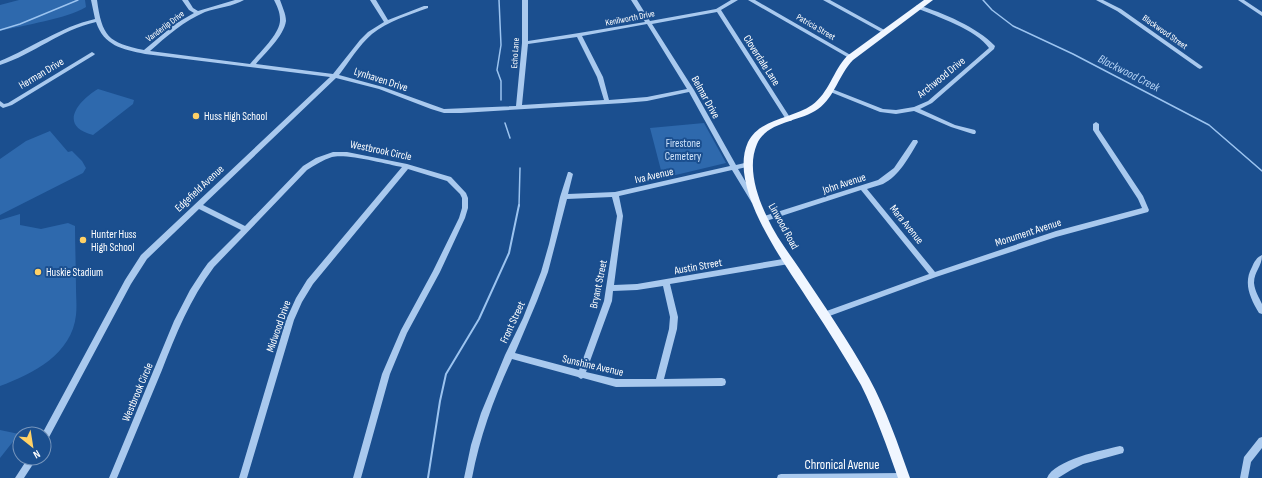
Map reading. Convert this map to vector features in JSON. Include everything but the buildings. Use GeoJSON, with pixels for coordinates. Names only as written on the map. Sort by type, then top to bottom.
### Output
{"type":"FeatureCollection","features":[{"type":"Feature","properties":{"kind":"main road","name":"Linwood Road"},"geometry":{"type":"LineString","coordinates":[[904,477],[865,383],[763,219],[752,186],[748,164],[750,147],[759,134],[771,126],[789,120],[817,106],[824,100],[840,69],[851,57],[929,0]]}},
{"type":"Feature","properties":{"kind":"street","name":"Lynhaven Drive"},"geometry":{"type":"LineString","coordinates":[[94,0],[97,20],[102,33],[114,43],[134,50],[335,76],[381,88],[439,110],[461,111],[647,99],[691,90]]}},
{"type":"Feature","properties":{"kind":"street"},"geometry":{"type":"LineString","coordinates":[[185,0],[191,9],[197,13]]}},
{"type":"Feature","properties":{"kind":"street","name":"Vanderlip Drive"},"geometry":{"type":"LineString","coordinates":[[145,52],[171,29],[197,13],[241,0]]}},
{"type":"Feature","properties":{"kind":"street"},"geometry":{"type":"LineString","coordinates":[[252,65],[274,39],[282,26],[283,17],[277,0]]}},
{"type":"Feature","properties":{"kind":"street"},"geometry":{"type":"LineString","coordinates":[[373,0],[387,22]]}},
{"type":"Feature","properties":{"kind":"street","name":"Echo Lane"},"geometry":{"type":"LineString","coordinates":[[519,107],[525,43],[525,0]]}},
{"type":"Feature","properties":{"kind":"street","name":"Belmar Drive"},"geometry":{"type":"LineString","coordinates":[[634,0],[691,90],[734,167],[757,204]]}},
{"type":"Feature","properties":{"kind":"street","name":"Kenilworth Drive"},"geometry":{"type":"LineString","coordinates":[[525,43],[579,35],[718,10],[735,0]]}},
{"type":"Feature","properties":{"kind":"street","name":"Patricia Street"},"geometry":{"type":"LineString","coordinates":[[751,0],[851,57]]}},
{"type":"Feature","properties":{"kind":"street"},"geometry":{"type":"LineString","coordinates":[[826,0],[885,32]]}},
{"type":"Feature","properties":{"kind":"street","name":"Blackwood Street"},"geometry":{"type":"LineString","coordinates":[[1100,0],[1119,10],[1200,67]]}},
{"type":"Feature","properties":{"kind":"street"},"geometry":{"type":"LineString","coordinates":[[1241,0],[1262,14]]}},
{"type":"Feature","properties":{"kind":"street","name":"Edgefield Avenue"},"geometry":{"type":"LineString","coordinates":[[50,426],[135,270],[144,257],[335,76],[370,33],[387,22],[426,7]]}},
{"type":"Feature","properties":{"kind":"street","name":"Archwood Drive"},"geometry":{"type":"LineString","coordinates":[[830,90],[882,111],[896,112],[915,109],[930,102],[992,48],[988,42],[973,30],[918,7]]}},
{"type":"Feature","properties":{"kind":"street","name":"Cloverdale Lane"},"geometry":{"type":"LineString","coordinates":[[718,10],[789,120]]}},
{"type":"Feature","properties":{"kind":"street"},"geometry":{"type":"LineString","coordinates":[[0,63],[19,56],[70,27],[97,20]]}},
{"type":"Feature","properties":{"kind":"street"},"geometry":{"type":"LineString","coordinates":[[579,35],[600,77],[607,102]]}},
{"type":"Feature","properties":{"kind":"street","name":"Herman Drive"},"geometry":{"type":"LineString","coordinates":[[0,103],[3,106],[10,104],[92,54]]}},
{"type":"Feature","properties":{"kind":"street"},"geometry":{"type":"LineString","coordinates":[[915,109],[954,126],[973,132]]}},
{"type":"Feature","properties":{"kind":"street","name":"Monument Avenue"},"geometry":{"type":"LineString","coordinates":[[824,315],[934,275],[1056,234],[1146,210],[1141,198],[1096,130],[1096,124]]}},
{"type":"Feature","properties":{"kind":"street","name":"John Avenue"},"geometry":{"type":"LineString","coordinates":[[763,219],[880,182],[893,174],[915,142]]}},
{"type":"Feature","properties":{"kind":"street","name":"Westbrook Circle"},"geometry":{"type":"LineString","coordinates":[[113,478],[189,298],[211,265],[305,168],[326,156],[333,154],[347,154],[406,166],[442,176],[454,182],[465,198],[464,212],[436,272],[404,332],[386,374],[357,478]]}},
{"type":"Feature","properties":{"kind":"street","name":"Iva Avenue"},"geometry":{"type":"LineString","coordinates":[[563,197],[615,194],[748,164]]}},
{"type":"Feature","properties":{"kind":"street","name":"Midwood Drive"},"geometry":{"type":"LineString","coordinates":[[243,478],[290,320],[299,300],[310,282],[406,166]]}},
{"type":"Feature","properties":{"kind":"street","name":"Front Street"},"geometry":{"type":"LineString","coordinates":[[468,478],[484,414],[508,355],[530,311],[541,283],[570,174]]}},
{"type":"Feature","properties":{"kind":"street","name":"Mara Avenue"},"geometry":{"type":"LineString","coordinates":[[863,188],[934,275]]}},
{"type":"Feature","properties":{"kind":"street","name":"Bryant Street"},"geometry":{"type":"LineString","coordinates":[[581,375],[611,288],[620,216],[615,194]]}},
{"type":"Feature","properties":{"kind":"street"},"geometry":{"type":"LineString","coordinates":[[198,206],[245,229]]}},
{"type":"Feature","properties":{"kind":"street"},"geometry":{"type":"LineString","coordinates":[[1262,258],[1252,271],[1251,284],[1256,301],[1262,312]]}},
{"type":"Feature","properties":{"kind":"street","name":"Austin Street"},"geometry":{"type":"LineString","coordinates":[[611,288],[637,287],[789,261]]}},
{"type":"Feature","properties":{"kind":"street"},"geometry":{"type":"LineString","coordinates":[[659,383],[673,329],[674,317],[666,282]]}},
{"type":"Feature","properties":{"kind":"street","name":"Sunshine Avenue"},"geometry":{"type":"LineString","coordinates":[[508,355],[616,383],[722,382]]}},
{"type":"Feature","properties":{"kind":"street"},"geometry":{"type":"LineString","coordinates":[[1244,478],[1247,460],[1262,441]]}},
{"type":"Feature","properties":{"kind":"street"},"geometry":{"type":"LineString","coordinates":[[1051,478],[1064,468],[1081,459],[1120,450]]}},
{"type":"Feature","properties":{"kind":"street"},"geometry":{"type":"LineString","coordinates":[[19,478],[27,466]]}},
{"type":"Feature","properties":{"kind":"street","name":"Chronical Avenue"},"geometry":{"type":"LineString","coordinates":[[781,478],[904,477]]}},
{"type":"Feature","properties":{"kind":"green space"},"geometry":{"type":"Polygon","coordinates":[[[19,0],[85,0],[86,7],[68,15],[0,31],[0,5],[19,0]]]}},
{"type":"Feature","properties":{"kind":"green space"},"geometry":{"type":"Polygon","coordinates":[[[98,89],[134,100],[133,104],[93,135],[82,131],[76,126],[74,119],[75,113],[79,106],[98,89]]]}},
{"type":"Feature","properties":{"kind":"green space","name":"Firestone Cemetery"},"geometry":{"type":"Polygon","coordinates":[[[704,123],[726,163],[663,178],[650,128],[704,123]]]}},
{"type":"Feature","properties":{"kind":"green space"},"geometry":{"type":"Polygon","coordinates":[[[50,131],[68,152],[72,151],[82,161],[86,168],[83,173],[0,215],[0,159],[26,141],[50,131]]]}},
{"type":"Feature","properties":{"kind":"green space","name":"Huskie Stadium"},"geometry":{"type":"Polygon","coordinates":[[[20,214],[20,225],[41,229],[68,223],[75,226],[76,315],[73,329],[67,341],[49,361],[37,369],[0,386],[0,220],[20,214]]]}},
{"type":"Feature","properties":{"kind":"green space"},"geometry":{"type":"Polygon","coordinates":[[[0,430],[12,433],[12,443],[0,458],[0,430]]]}},
{"type":"Feature","properties":{"kind":"waterway"},"geometry":{"type":"LineString","coordinates":[[0,30],[20,24],[78,0]]}},
{"type":"Feature","properties":{"kind":"waterway"},"geometry":{"type":"LineString","coordinates":[[499,0],[501,45],[497,70],[501,81],[501,100]]}},
{"type":"Feature","properties":{"kind":"waterway","name":"Blackwood Creek"},"geometry":{"type":"LineString","coordinates":[[983,0],[992,10],[1013,26],[1073,54],[1209,125],[1262,171]]}},
{"type":"Feature","properties":{"kind":"waterway"},"geometry":{"type":"LineString","coordinates":[[505,123],[510,138]]}},
{"type":"Feature","properties":{"kind":"waterway"},"geometry":{"type":"LineString","coordinates":[[519,206],[520,168]]}},
{"type":"Feature","properties":{"kind":"waterway"},"geometry":{"type":"LineString","coordinates":[[428,478],[440,401],[446,374],[479,319],[509,253],[519,205]]}},
{"type":"Feature","properties":{"kind":"place","name":"Huss High School"},"geometry":{"type":"Point","coordinates":[196,116]}},
{"type":"Feature","properties":{"kind":"place","name":"Hunter Huss High School"},"geometry":{"type":"Point","coordinates":[83,240]}},
{"type":"Feature","properties":{"kind":"place","name":"Huskie Stadium"},"geometry":{"type":"Point","coordinates":[38,272]}}]}
